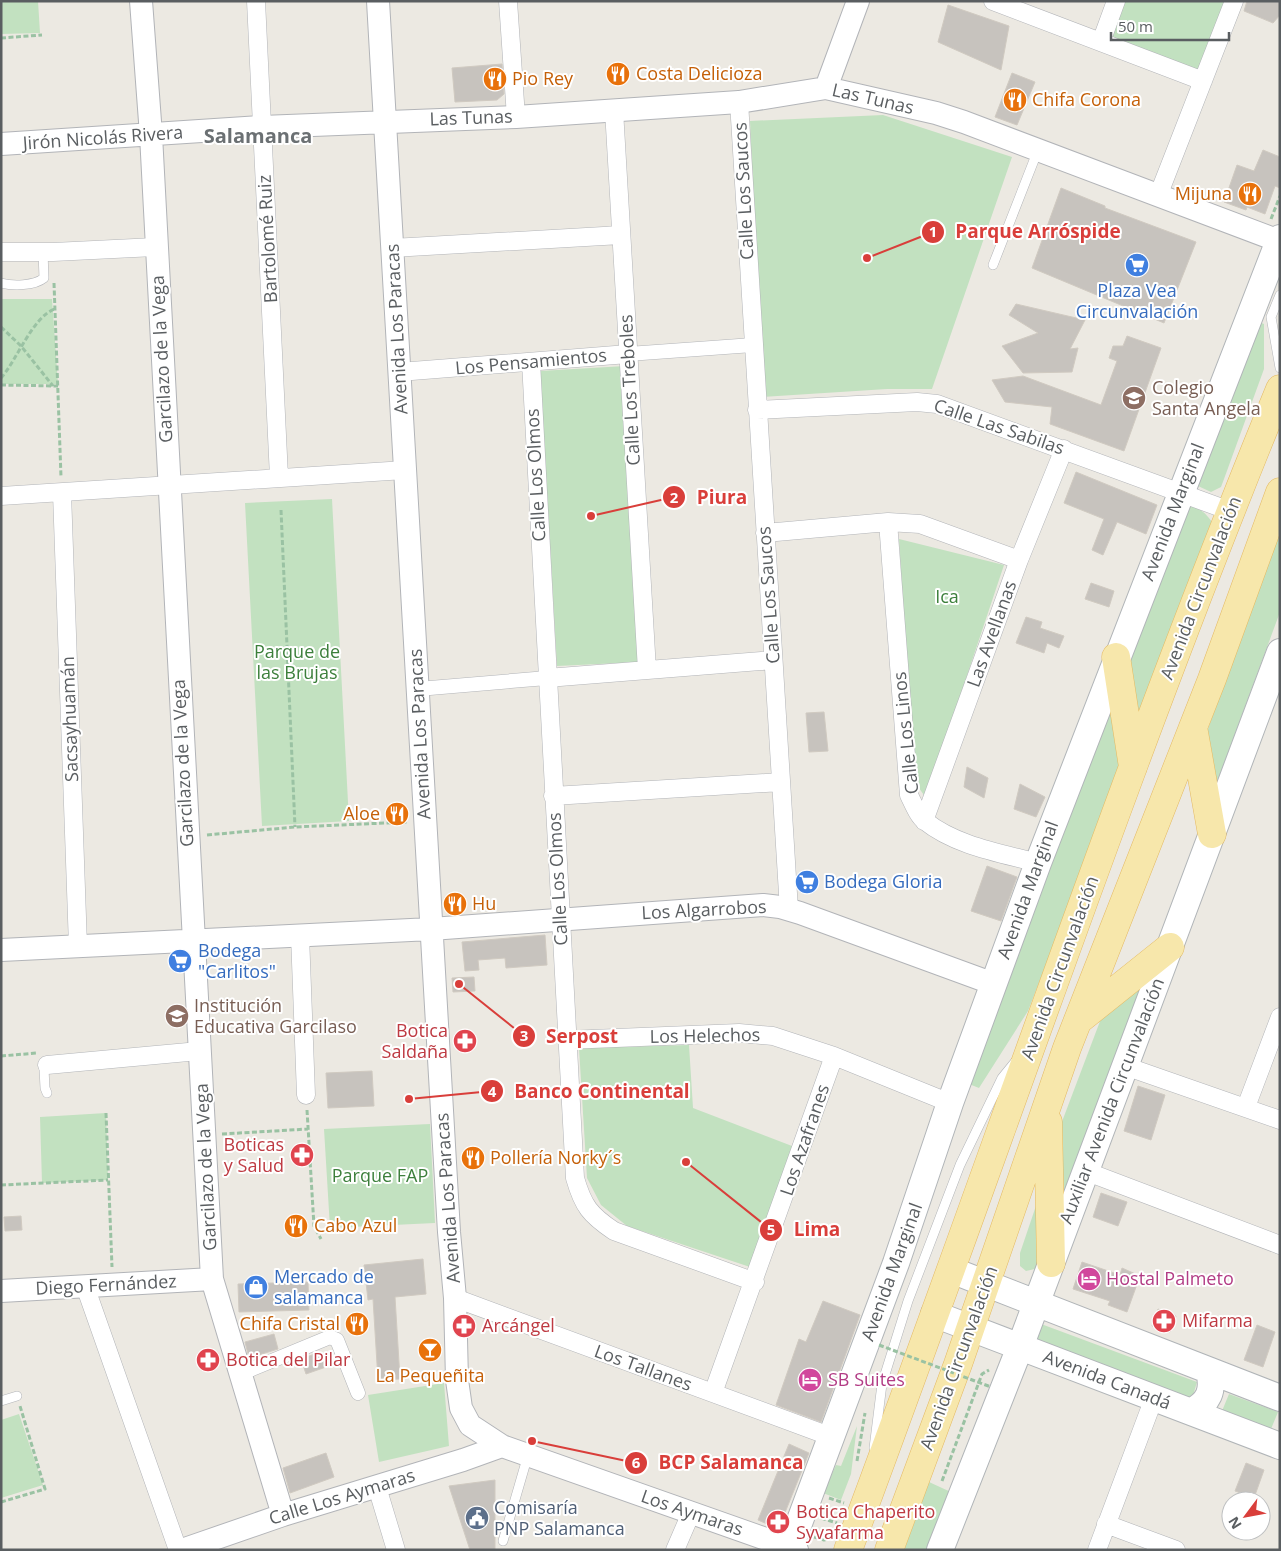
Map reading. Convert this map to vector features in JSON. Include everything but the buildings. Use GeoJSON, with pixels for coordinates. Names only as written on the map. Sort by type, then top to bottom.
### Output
{"type":"FeatureCollection","features":[{"type":"Feature","properties":{"kind":"main road","name":"Avenida Marginal"},"geometry":{"type":"LineString","coordinates":[[792,1549],[896,1263],[950,1103],[1038,863],[1180,493],[1277,233]]}},
{"type":"Feature","properties":{"kind":"main road","name":"Avenida Circunvalación"},"geometry":{"type":"LineString","coordinates":[[848,1550],[1035,1036],[1230,511],[1280,389]]}},
{"type":"Feature","properties":{"kind":"main road","name":"Avenida Circunvalación"},"geometry":{"type":"LineString","coordinates":[[889,1550],[971,1328],[1048,1101],[1078,1019],[1193,726],[1280,492]]}},
{"type":"Feature","properties":{"kind":"main road","name":"Auxiliar Avenida Circunvalación"},"geometry":{"type":"LineString","coordinates":[[940,1550],[1020,1347],[1280,652]]}},
{"type":"Feature","properties":{"kind":"main road"},"geometry":{"type":"LineString","coordinates":[[1116,657],[1134,769]]}},
{"type":"Feature","properties":{"kind":"main road"},"geometry":{"type":"LineString","coordinates":[[1193,726],[1212,834]]}},
{"type":"Feature","properties":{"kind":"main road"},"geometry":{"type":"LineString","coordinates":[[1078,1019],[1170,947]]}},
{"type":"Feature","properties":{"kind":"main road"},"geometry":{"type":"LineString","coordinates":[[1048,1101],[1051,1263]]}},
{"type":"Feature","properties":{"kind":"main road"},"geometry":{"type":"LineString","coordinates":[[951,1270],[1280,1398]]}},
{"type":"Feature","properties":{"kind":"main road","name":"Avenida Canadá"},"geometry":{"type":"LineString","coordinates":[[934,1314],[1280,1446]]}},
{"type":"Feature","properties":{"kind":"main road"},"geometry":{"type":"LineString","coordinates":[[1191,1412],[1202,1406],[1210,1396],[1212,1383],[1208,1371]]}},
{"type":"Feature","properties":{"kind":"street","name":"Garcilazo de la Vega"},"geometry":{"type":"LineString","coordinates":[[141,1],[151,136],[155,247],[212,1279],[283,1515]]}},
{"type":"Feature","properties":{"kind":"street","name":"Bartolomé Ruiz"},"geometry":{"type":"LineString","coordinates":[[256,1],[279,478]]}},
{"type":"Feature","properties":{"kind":"street","name":"Avenida Los Paracas"},"geometry":{"type":"LineString","coordinates":[[378,1],[455,1298],[457,1380],[461,1408],[470,1425],[502,1446]]}},
{"type":"Feature","properties":{"kind":"street"},"geometry":{"type":"LineString","coordinates":[[508,1],[516,117]]}},
{"type":"Feature","properties":{"kind":"street"},"geometry":{"type":"LineString","coordinates":[[826,88],[858,1]]}},
{"type":"Feature","properties":{"kind":"street"},"geometry":{"type":"LineString","coordinates":[[993,1],[1203,80]]}},
{"type":"Feature","properties":{"kind":"street"},"geometry":{"type":"LineString","coordinates":[[1101,42],[1116,1]]}},
{"type":"Feature","properties":{"kind":"street"},"geometry":{"type":"LineString","coordinates":[[1158,196],[1234,1]]}},
{"type":"Feature","properties":{"kind":"street","name":"Las Tunas"},"geometry":{"type":"LineString","coordinates":[[385,120],[516,117],[739,102],[826,88],[936,113],[1158,196],[1277,233]]}},
{"type":"Feature","properties":{"kind":"street","name":"Calle Los Saucos"},"geometry":{"type":"LineString","coordinates":[[739,102],[790,910]]}},
{"type":"Feature","properties":{"kind":"street","name":"Calle Los Treboles"},"geometry":{"type":"LineString","coordinates":[[614,110],[646,670]]}},
{"type":"Feature","properties":{"kind":"street","name":"Jirón Nicolás Rivera"},"geometry":{"type":"LineString","coordinates":[[1,144],[385,120]]}},
{"type":"Feature","properties":{"kind":"street"},"geometry":{"type":"LineString","coordinates":[[392,248],[621,235]]}},
{"type":"Feature","properties":{"kind":"street"},"geometry":{"type":"LineString","coordinates":[[1,252],[48,252],[155,247]]}},
{"type":"Feature","properties":{"kind":"street","name":"Los Pensamientos"},"geometry":{"type":"LineString","coordinates":[[399,372],[753,345]]}},
{"type":"Feature","properties":{"kind":"street","name":"Calle Los Olmos"},"geometry":{"type":"LineString","coordinates":[[530,362],[575,1178],[582,1200],[594,1217],[614,1231],[755,1282]]}},
{"type":"Feature","properties":{"kind":"street","name":"Calle Las Sabilas"},"geometry":{"type":"LineString","coordinates":[[757,410],[917,402],[937,404],[1230,511]]}},
{"type":"Feature","properties":{"kind":"street","name":"Las Avellanas"},"geometry":{"type":"LineString","coordinates":[[924,821],[1019,560],[1064,449]]}},
{"type":"Feature","properties":{"kind":"street"},"geometry":{"type":"LineString","coordinates":[[1,496],[405,470]]}},
{"type":"Feature","properties":{"kind":"street","name":"Sacsayhuamán"},"geometry":{"type":"LineString","coordinates":[[62,492],[78,946]]}},
{"type":"Feature","properties":{"kind":"street"},"geometry":{"type":"LineString","coordinates":[[765,533],[888,522],[920,524],[1019,560]]}},
{"type":"Feature","properties":{"kind":"street","name":"Calle Los Linos"},"geometry":{"type":"LineString","coordinates":[[888,522],[909,796],[924,821]]}},
{"type":"Feature","properties":{"kind":"street"},"geometry":{"type":"LineString","coordinates":[[418,689],[773,660]]}},
{"type":"Feature","properties":{"kind":"street"},"geometry":{"type":"LineString","coordinates":[[553,796],[781,782]]}},
{"type":"Feature","properties":{"kind":"street"},"geometry":{"type":"LineString","coordinates":[[924,821],[956,838],[981,848],[1038,863]]}},
{"type":"Feature","properties":{"kind":"street","name":"Los Algarrobos"},"geometry":{"type":"LineString","coordinates":[[1,950],[432,929],[763,905],[790,910],[994,984]]}},
{"type":"Feature","properties":{"kind":"street"},"geometry":{"type":"LineString","coordinates":[[300,935],[306,1095]]}},
{"type":"Feature","properties":{"kind":"street"},"geometry":{"type":"LineString","coordinates":[[1246,1107],[1280,1016]]}},
{"type":"Feature","properties":{"kind":"street","name":"Los Helechos"},"geometry":{"type":"LineString","coordinates":[[566,1040],[739,1033],[773,1036],[834,1056],[950,1103]]}},
{"type":"Feature","properties":{"kind":"street"},"geometry":{"type":"LineString","coordinates":[[47,1065],[200,1052]]}},
{"type":"Feature","properties":{"kind":"street","name":"Los Azafranes"},"geometry":{"type":"LineString","coordinates":[[714,1393],[834,1056]]}},
{"type":"Feature","properties":{"kind":"street"},"geometry":{"type":"LineString","coordinates":[[1125,1066],[1280,1120]]}},
{"type":"Feature","properties":{"kind":"street"},"geometry":{"type":"LineString","coordinates":[[1086,1171],[1280,1245]]}},
{"type":"Feature","properties":{"kind":"street","name":"Diego Fernández"},"geometry":{"type":"LineString","coordinates":[[1,1291],[212,1279]]}},
{"type":"Feature","properties":{"kind":"street"},"geometry":{"type":"LineString","coordinates":[[85,1286],[178,1550]]}},
{"type":"Feature","properties":{"kind":"street","name":"Los Tallanes"},"geometry":{"type":"LineString","coordinates":[[455,1298],[832,1437]]}},
{"type":"Feature","properties":{"kind":"street"},"geometry":{"type":"LineString","coordinates":[[240,1374],[330,1337],[337,1340],[358,1393]]}},
{"type":"Feature","properties":{"kind":"street"},"geometry":{"type":"LineString","coordinates":[[1097,1550],[1154,1398]]}},
{"type":"Feature","properties":{"kind":"street","name":"Los Aymaras"},"geometry":{"type":"LineString","coordinates":[[502,1446],[792,1549]]}},
{"type":"Feature","properties":{"kind":"street","name":"Calle Los Aymaras"},"geometry":{"type":"LineString","coordinates":[[182,1550],[283,1515],[377,1487],[502,1446]]}},
{"type":"Feature","properties":{"kind":"street"},"geometry":{"type":"LineString","coordinates":[[377,1487],[396,1550]]}},
{"type":"Feature","properties":{"kind":"street"},"geometry":{"type":"LineString","coordinates":[[675,1550],[691,1513]]}},
{"type":"Feature","properties":{"kind":"street"},"geometry":{"type":"LineString","coordinates":[[1106,1524],[1176,1550]]}},
{"type":"Feature","properties":{"kind":"lane"},"geometry":{"type":"LineString","coordinates":[[993,265],[1038,150]]}},
{"type":"Feature","properties":{"kind":"lane"},"geometry":{"type":"LineString","coordinates":[[1,283],[34,283],[40,281],[44,278],[48,252]]}},
{"type":"Feature","properties":{"kind":"lane"},"geometry":{"type":"LineString","coordinates":[[1280,295],[1271,317],[1280,368]]}},
{"type":"Feature","properties":{"kind":"lane"},"geometry":{"type":"LineString","coordinates":[[868,1497],[882,1384],[908,1301],[960,1165],[1002,1078],[1035,1036]]}},
{"type":"Feature","properties":{"kind":"lane"},"geometry":{"type":"LineString","coordinates":[[47,1065],[44,1069],[47,1093]]}},
{"type":"Feature","properties":{"kind":"lane"},"geometry":{"type":"LineString","coordinates":[[1,1401],[17,1396]]}},
{"type":"Feature","properties":{"kind":"lane"},"geometry":{"type":"LineString","coordinates":[[503,1541],[528,1455]]}},
{"type":"Feature","properties":{"kind":"path"},"geometry":{"type":"LineString","coordinates":[[1,38],[42,35]]}},
{"type":"Feature","properties":{"kind":"path"},"geometry":{"type":"LineString","coordinates":[[1277,233],[1280,196]]}},
{"type":"Feature","properties":{"kind":"path"},"geometry":{"type":"LineString","coordinates":[[48,252],[55,309],[62,492]]}},
{"type":"Feature","properties":{"kind":"path"},"geometry":{"type":"LineString","coordinates":[[1,378],[11,366],[21,346],[48,311],[55,309]]}},
{"type":"Feature","properties":{"kind":"path"},"geometry":{"type":"LineString","coordinates":[[1,327],[21,346],[53,386]]}},
{"type":"Feature","properties":{"kind":"path"},"geometry":{"type":"LineString","coordinates":[[1,385],[58,386]]}},
{"type":"Feature","properties":{"kind":"path"},"geometry":{"type":"LineString","coordinates":[[281,510],[295,828]]}},
{"type":"Feature","properties":{"kind":"path"},"geometry":{"type":"LineString","coordinates":[[187,837],[295,828],[426,821]]}},
{"type":"Feature","properties":{"kind":"path"},"geometry":{"type":"LineString","coordinates":[[1,1056],[37,1053],[47,1065]]}},
{"type":"Feature","properties":{"kind":"path"},"geometry":{"type":"LineString","coordinates":[[306,1095],[314,1226],[321,1239]]}},
{"type":"Feature","properties":{"kind":"path"},"geometry":{"type":"LineString","coordinates":[[106,1112],[113,1285]]}},
{"type":"Feature","properties":{"kind":"path"},"geometry":{"type":"LineString","coordinates":[[204,1136],[308,1129]]}},
{"type":"Feature","properties":{"kind":"path"},"geometry":{"type":"LineString","coordinates":[[1,1185],[108,1180]]}},
{"type":"Feature","properties":{"kind":"path"},"geometry":{"type":"LineString","coordinates":[[878,1345],[992,1387]]}},
{"type":"Feature","properties":{"kind":"path"},"geometry":{"type":"LineString","coordinates":[[942,1481],[982,1374]]}},
{"type":"Feature","properties":{"kind":"path"},"geometry":{"type":"LineString","coordinates":[[1,1502],[45,1489],[17,1396]]}},
{"type":"Feature","properties":{"kind":"green space"},"geometry":{"type":"Polygon","coordinates":[[[1,1],[38,1],[40,33],[1,34],[1,1]]]}},
{"type":"Feature","properties":{"kind":"green space"},"geometry":{"type":"Polygon","coordinates":[[[1122,1],[1230,1],[1201,76],[1108,40],[1122,1]]]}},
{"type":"Feature","properties":{"kind":"green space"},"geometry":{"type":"Polygon","coordinates":[[[883,115],[1012,157],[932,389],[887,389],[762,397],[750,121],[883,115]]]}},
{"type":"Feature","properties":{"kind":"green space"},"geometry":{"type":"Polygon","coordinates":[[[1,299],[52,299],[58,384],[1,384],[1,299]]]}},
{"type":"Feature","properties":{"kind":"green space"},"geometry":{"type":"Polygon","coordinates":[[[1252,319],[1264,324],[1264,369],[1221,487],[1211,492],[1198,486],[1194,476],[1252,319]]]}},
{"type":"Feature","properties":{"kind":"green space"},"geometry":{"type":"Polygon","coordinates":[[[625,366],[641,662],[557,666],[540,371],[625,366]]]}},
{"type":"Feature","properties":{"kind":"green space","name":"Parque de las Brujas"},"geometry":{"type":"Polygon","coordinates":[[[332,499],[349,821],[262,826],[245,503],[332,499]]]}},
{"type":"Feature","properties":{"kind":"green space"},"geometry":{"type":"Polygon","coordinates":[[[1187,506],[1201,511],[1212,522],[1134,729],[1127,644],[1187,506]]]}},
{"type":"Feature","properties":{"kind":"green space"},"geometry":{"type":"Polygon","coordinates":[[[1280,519],[1280,612],[1212,796],[1207,732],[1280,519]]]}},
{"type":"Feature","properties":{"kind":"green space","name":"Ica"},"geometry":{"type":"Polygon","coordinates":[[[899,539],[1004,565],[926,798],[914,781],[899,539]]]}},
{"type":"Feature","properties":{"kind":"green space"},"geometry":{"type":"Polygon","coordinates":[[[1111,689],[1123,766],[1028,1011],[979,1088],[969,1084],[1111,689]]]}},
{"type":"Feature","properties":{"kind":"green space"},"geometry":{"type":"Polygon","coordinates":[[[1151,964],[1053,1223],[1049,1156],[1105,1008],[1151,964]]]}},
{"type":"Feature","properties":{"kind":"green space"},"geometry":{"type":"Polygon","coordinates":[[[689,1045],[693,1108],[792,1146],[750,1267],[627,1226],[601,1205],[587,1178],[579,1048],[689,1045]]]}},
{"type":"Feature","properties":{"kind":"green space"},"geometry":{"type":"Polygon","coordinates":[[[106,1113],[108,1180],[42,1183],[40,1117],[106,1113]]]}},
{"type":"Feature","properties":{"kind":"green space","name":"Parque FAP"},"geometry":{"type":"Polygon","coordinates":[[[430,1124],[435,1223],[330,1228],[324,1129],[430,1124]]]}},
{"type":"Feature","properties":{"kind":"green space"},"geometry":{"type":"Polygon","coordinates":[[[1040,1194],[1039,1268],[1026,1271],[1020,1266],[1020,1253],[1040,1194]]]}},
{"type":"Feature","properties":{"kind":"green space"},"geometry":{"type":"Polygon","coordinates":[[[1025,1318],[1197,1382],[1192,1399],[1020,1334],[1025,1318]]]}},
{"type":"Feature","properties":{"kind":"green space"},"geometry":{"type":"Polygon","coordinates":[[[444,1383],[449,1446],[379,1462],[368,1395],[444,1383]]]}},
{"type":"Feature","properties":{"kind":"green space"},"geometry":{"type":"Polygon","coordinates":[[[1229,1394],[1278,1412],[1271,1429],[1222,1411],[1229,1394]]]}},
{"type":"Feature","properties":{"kind":"green space"},"geometry":{"type":"Polygon","coordinates":[[[19,1414],[43,1485],[1,1498],[1,1420],[19,1414]]]}},
{"type":"Feature","properties":{"kind":"green space"},"geometry":{"type":"Polygon","coordinates":[[[857,1426],[851,1474],[841,1500],[823,1493],[836,1465],[841,1466],[857,1426]]]}},
{"type":"Feature","properties":{"kind":"green space"},"geometry":{"type":"Polygon","coordinates":[[[929,1482],[953,1493],[932,1550],[904,1550],[929,1482]]]}},
{"type":"Feature","properties":{"kind":"place","name":"Costa Delicioza"},"geometry":{"type":"Point","coordinates":[618,74]}},
{"type":"Feature","properties":{"kind":"place","name":"Pio Rey"},"geometry":{"type":"Point","coordinates":[495,79]}},
{"type":"Feature","properties":{"kind":"place","name":"Chifa Corona"},"geometry":{"type":"Point","coordinates":[1015,100]}},
{"type":"Feature","properties":{"kind":"place","name":"Mijuna"},"geometry":{"type":"Point","coordinates":[1250,194]}},
{"type":"Feature","properties":{"kind":"place","name":"Parque Arróspide"},"geometry":{"type":"Point","coordinates":[867,258]}},
{"type":"Feature","properties":{"kind":"place","name":"Plaza Vea Circunvalación"},"geometry":{"type":"Point","coordinates":[1137,265]}},
{"type":"Feature","properties":{"kind":"place","name":"Colegio Santa Angela"},"geometry":{"type":"Point","coordinates":[1134,398]}},
{"type":"Feature","properties":{"kind":"place","name":"Piura"},"geometry":{"type":"Point","coordinates":[591,516]}},
{"type":"Feature","properties":{"kind":"place","name":"Aloe"},"geometry":{"type":"Point","coordinates":[397,814]}},
{"type":"Feature","properties":{"kind":"place","name":"Bodega Gloria"},"geometry":{"type":"Point","coordinates":[807,882]}},
{"type":"Feature","properties":{"kind":"place","name":"Hu"},"geometry":{"type":"Point","coordinates":[455,904]}},
{"type":"Feature","properties":{"kind":"place","name":"Bodega \"Carlitos\""},"geometry":{"type":"Point","coordinates":[180,961]}},
{"type":"Feature","properties":{"kind":"place","name":"Serpost"},"geometry":{"type":"Point","coordinates":[459,984]}},
{"type":"Feature","properties":{"kind":"place","name":"Institución Educativa Garcilaso"},"geometry":{"type":"Point","coordinates":[177,1016]}},
{"type":"Feature","properties":{"kind":"place","name":"Botica Saldaña"},"geometry":{"type":"Point","coordinates":[465,1041]}},
{"type":"Feature","properties":{"kind":"place","name":"Banco Continental"},"geometry":{"type":"Point","coordinates":[409,1099]}},
{"type":"Feature","properties":{"kind":"place","name":"Boticas y Salud"},"geometry":{"type":"Point","coordinates":[302,1155]}},
{"type":"Feature","properties":{"kind":"place","name":"Pollería Norky´s"},"geometry":{"type":"Point","coordinates":[473,1158]}},
{"type":"Feature","properties":{"kind":"place","name":"Lima"},"geometry":{"type":"Point","coordinates":[686,1162]}},
{"type":"Feature","properties":{"kind":"place","name":"Cabo Azul"},"geometry":{"type":"Point","coordinates":[296,1226]}},
{"type":"Feature","properties":{"kind":"place","name":"Hostal Palmeto"},"geometry":{"type":"Point","coordinates":[1089,1279]}},
{"type":"Feature","properties":{"kind":"place","name":"Mercado de salamanca"},"geometry":{"type":"Point","coordinates":[256,1287]}},
{"type":"Feature","properties":{"kind":"place","name":"Mifarma"},"geometry":{"type":"Point","coordinates":[1164,1321]}},
{"type":"Feature","properties":{"kind":"place","name":"Chifa Cristal"},"geometry":{"type":"Point","coordinates":[357,1324]}},
{"type":"Feature","properties":{"kind":"place","name":"Arcángel"},"geometry":{"type":"Point","coordinates":[464,1326]}},
{"type":"Feature","properties":{"kind":"place","name":"La Pequeñita"},"geometry":{"type":"Point","coordinates":[430,1350]}},
{"type":"Feature","properties":{"kind":"place","name":"Botica del Pilar"},"geometry":{"type":"Point","coordinates":[208,1360]}},
{"type":"Feature","properties":{"kind":"place","name":"SB Suites"},"geometry":{"type":"Point","coordinates":[810,1380]}},
{"type":"Feature","properties":{"kind":"place","name":"BCP Salamanca"},"geometry":{"type":"Point","coordinates":[532,1441]}},
{"type":"Feature","properties":{"kind":"place","name":"Comisaría PNP Salamanca"},"geometry":{"type":"Point","coordinates":[477,1518]}},
{"type":"Feature","properties":{"kind":"place","name":"Botica Chaperito Syvafarma"},"geometry":{"type":"Point","coordinates":[778,1522]}},
{"type":"Feature","properties":{"kind":"district","name":"Salamanca"},"geometry":{"type":"Point","coordinates":[258,136]}}]}
